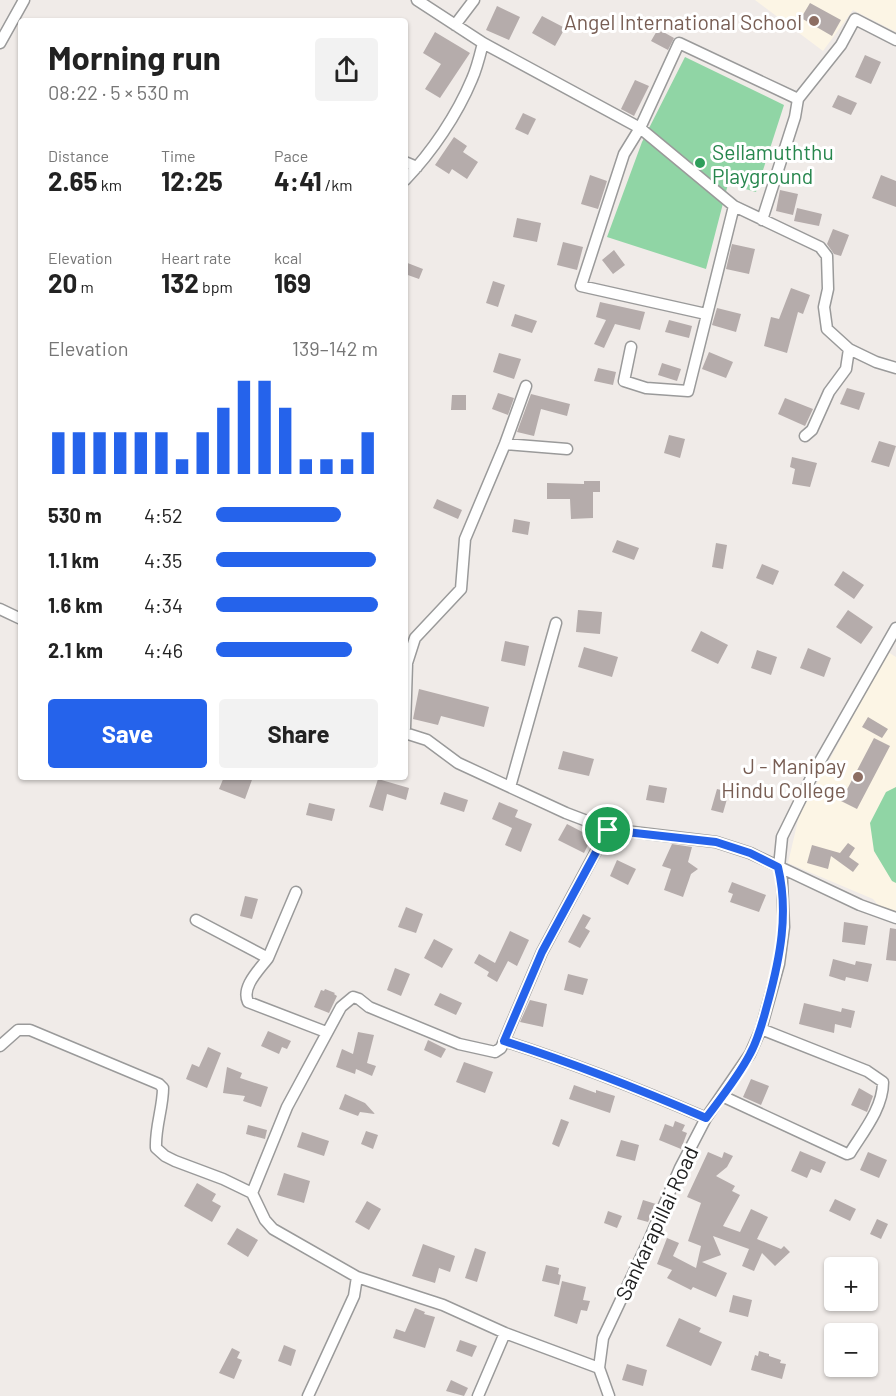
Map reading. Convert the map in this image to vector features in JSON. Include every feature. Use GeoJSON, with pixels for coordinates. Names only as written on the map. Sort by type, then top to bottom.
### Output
{"type":"FeatureCollection","features":[{"type":"Feature","properties":{"kind":"street"},"geometry":{"type":"LineString","coordinates":[[0,43],[24,0]]}},
{"type":"Feature","properties":{"kind":"street"},"geometry":{"type":"LineString","coordinates":[[417,0],[483,43],[640,128],[734,206],[820,247],[827,256],[828,289],[824,307],[827,329],[849,350],[896,368]]}},
{"type":"Feature","properties":{"kind":"street"},"geometry":{"type":"LineString","coordinates":[[455,25],[474,0]]}},
{"type":"Feature","properties":{"kind":"street"},"geometry":{"type":"LineString","coordinates":[[762,220],[795,117],[798,99],[841,45],[855,19],[896,39]]}},
{"type":"Feature","properties":{"kind":"street"},"geometry":{"type":"LineString","coordinates":[[408,177],[451,119],[472,79],[483,43]]}},
{"type":"Feature","properties":{"kind":"street"},"geometry":{"type":"LineString","coordinates":[[706,314],[581,286],[624,154],[640,128],[679,43],[798,99]]}},
{"type":"Feature","properties":{"kind":"street"},"geometry":{"type":"LineString","coordinates":[[408,163],[417,167]]}},
{"type":"Feature","properties":{"kind":"street"},"geometry":{"type":"LineString","coordinates":[[632,347],[624,381],[646,388],[688,391],[734,206]]}},
{"type":"Feature","properties":{"kind":"street"},"geometry":{"type":"LineString","coordinates":[[805,436],[812,430],[829,392],[846,369],[849,350]]}},
{"type":"Feature","properties":{"kind":"street"},"geometry":{"type":"LineString","coordinates":[[408,660],[415,638],[461,589],[465,538],[505,444],[526,386]]}},
{"type":"Feature","properties":{"kind":"street"},"geometry":{"type":"LineString","coordinates":[[505,444],[567,449]]}},
{"type":"Feature","properties":{"kind":"street"},"geometry":{"type":"LineString","coordinates":[[0,609],[18,618]]}},
{"type":"Feature","properties":{"kind":"street"},"geometry":{"type":"LineString","coordinates":[[510,787],[556,623]]}},
{"type":"Feature","properties":{"kind":"street","name":"Sankarapillai Road"},"geometry":{"type":"LineString","coordinates":[[609,1396],[599,1368],[603,1338],[706,1118],[750,1054],[760,1029],[778,964],[784,927],[782,881],[778,867],[782,837],[815,770],[896,628]]}},
{"type":"Feature","properties":{"kind":"street"},"geometry":{"type":"LineString","coordinates":[[408,734],[427,740],[458,763],[608,830],[716,842],[750,853],[860,905],[896,918]]}},
{"type":"Feature","properties":{"kind":"street"},"geometry":{"type":"LineString","coordinates":[[252,1193],[286,1107],[341,1007],[353,997],[369,1007],[459,1044],[495,1052],[501,1048],[542,952],[608,830]]}},
{"type":"Feature","properties":{"kind":"street"},"geometry":{"type":"LineString","coordinates":[[296,892],[268,958],[250,984],[246,997],[248,1002],[326,1032]]}},
{"type":"Feature","properties":{"kind":"street"},"geometry":{"type":"LineString","coordinates":[[196,920],[268,958]]}},
{"type":"Feature","properties":{"kind":"street"},"geometry":{"type":"LineString","coordinates":[[722,1096],[848,1154],[872,1118],[883,1091],[883,1082],[880,1078],[760,1029]]}},
{"type":"Feature","properties":{"kind":"street"},"geometry":{"type":"LineString","coordinates":[[0,1046],[18,1030],[30,1030],[159,1084],[163,1088],[163,1098],[155,1133],[156,1148],[175,1161],[252,1193],[265,1220],[273,1229],[357,1277],[444,1305],[505,1334],[599,1368]]}},
{"type":"Feature","properties":{"kind":"street"},"geometry":{"type":"LineString","coordinates":[[504,1041],[629,1084],[706,1118]]}},
{"type":"Feature","properties":{"kind":"street"},"geometry":{"type":"LineString","coordinates":[[308,1396],[354,1296],[357,1277]]}},
{"type":"Feature","properties":{"kind":"street"},"geometry":{"type":"LineString","coordinates":[[478,1396],[505,1334]]}},
{"type":"Feature","properties":{"kind":"shaded area","name":"Angel International School"},"geometry":{"type":"Polygon","coordinates":[[[755,0],[896,0],[896,32],[853,10],[823,51],[755,0]]]}},
{"type":"Feature","properties":{"kind":"shaded area","name":"J - Manipay Hindu College"},"geometry":{"type":"Polygon","coordinates":[[[888,652],[896,657],[896,915],[884,912],[873,899],[788,863],[799,816],[888,652]]]}},
{"type":"Feature","properties":{"kind":"green space","name":"Sellamuththu Playground"},"geometry":{"type":"Polygon","coordinates":[[[685,57],[784,105],[756,192],[728,184],[706,269],[607,237],[642,142],[685,57]]]}},
{"type":"Feature","properties":{"kind":"green space"},"geometry":{"type":"Polygon","coordinates":[[[896,787],[896,883],[892,881],[874,851],[870,823],[886,792],[896,787]]]}},
{"type":"Feature","properties":{"kind":"building"},"geometry":{"type":"Polygon","coordinates":[[[810,3],[841,20],[832,36],[801,18],[810,3]]]}},
{"type":"Feature","properties":{"kind":"building"},"geometry":{"type":"Polygon","coordinates":[[[497,6],[520,17],[509,40],[486,30],[497,6]]]}},
{"type":"Feature","properties":{"kind":"building"},"geometry":{"type":"Polygon","coordinates":[[[542,16],[565,28],[555,46],[532,33],[542,16]]]}},
{"type":"Feature","properties":{"kind":"building"},"geometry":{"type":"Polygon","coordinates":[[[658,29],[674,38],[668,50],[651,41],[658,29]]]}},
{"type":"Feature","properties":{"kind":"building"},"geometry":{"type":"Polygon","coordinates":[[[435,32],[470,53],[440,98],[425,89],[441,64],[423,53],[435,32]]]}},
{"type":"Feature","properties":{"kind":"building"},"geometry":{"type":"Polygon","coordinates":[[[865,55],[881,62],[871,84],[855,77],[865,55]]]}},
{"type":"Feature","properties":{"kind":"building"},"geometry":{"type":"Polygon","coordinates":[[[635,80],[649,86],[634,116],[621,109],[635,80]]]}},
{"type":"Feature","properties":{"kind":"building"},"geometry":{"type":"Polygon","coordinates":[[[838,95],[857,103],[851,115],[832,107],[838,95]]]}},
{"type":"Feature","properties":{"kind":"building"},"geometry":{"type":"Polygon","coordinates":[[[523,113],[536,119],[528,135],[515,129],[523,113]]]}},
{"type":"Feature","properties":{"kind":"building"},"geometry":{"type":"Polygon","coordinates":[[[454,137],[467,146],[463,152],[478,162],[467,179],[452,169],[449,174],[435,165],[454,137]]]}},
{"type":"Feature","properties":{"kind":"building"},"geometry":{"type":"Polygon","coordinates":[[[590,175],[607,181],[598,209],[581,204],[590,175]]]}},
{"type":"Feature","properties":{"kind":"building"},"geometry":{"type":"Polygon","coordinates":[[[881,175],[896,181],[896,207],[872,198],[881,175]]]}},
{"type":"Feature","properties":{"kind":"building"},"geometry":{"type":"Polygon","coordinates":[[[780,190],[798,194],[793,215],[776,211],[780,190]]]}},
{"type":"Feature","properties":{"kind":"building"},"geometry":{"type":"Polygon","coordinates":[[[797,208],[822,214],[819,226],[794,221],[797,208]]]}},
{"type":"Feature","properties":{"kind":"building"},"geometry":{"type":"Polygon","coordinates":[[[517,218],[541,223],[537,242],[513,237],[517,218]]]}},
{"type":"Feature","properties":{"kind":"building"},"geometry":{"type":"Polygon","coordinates":[[[833,229],[849,235],[841,256],[834,254],[827,244],[833,229]]]}},
{"type":"Feature","properties":{"kind":"building"},"geometry":{"type":"Polygon","coordinates":[[[563,242],[583,247],[577,270],[557,265],[563,242]]]}},
{"type":"Feature","properties":{"kind":"building"},"geometry":{"type":"Polygon","coordinates":[[[732,244],[755,249],[749,274],[726,269],[732,244]]]}},
{"type":"Feature","properties":{"kind":"building"},"geometry":{"type":"Polygon","coordinates":[[[614,250],[625,265],[613,274],[602,260],[614,250]]]}},
{"type":"Feature","properties":{"kind":"building"},"geometry":{"type":"Polygon","coordinates":[[[408,263],[423,269],[419,279],[408,275],[408,263]]]}},
{"type":"Feature","properties":{"kind":"building"},"geometry":{"type":"Polygon","coordinates":[[[493,281],[505,285],[498,307],[486,303],[493,281]]]}},
{"type":"Feature","properties":{"kind":"building"},"geometry":{"type":"Polygon","coordinates":[[[791,288],[810,295],[803,314],[798,312],[787,353],[764,346],[771,317],[779,319],[791,288]]]}},
{"type":"Feature","properties":{"kind":"building"},"geometry":{"type":"Polygon","coordinates":[[[600,302],[645,312],[640,330],[615,324],[604,348],[594,344],[606,320],[596,317],[600,302]]]}},
{"type":"Feature","properties":{"kind":"building"},"geometry":{"type":"Polygon","coordinates":[[[717,308],[741,314],[736,332],[712,325],[717,308]]]}},
{"type":"Feature","properties":{"kind":"building"},"geometry":{"type":"Polygon","coordinates":[[[515,314],[537,321],[532,333],[511,326],[515,314]]]}},
{"type":"Feature","properties":{"kind":"building"},"geometry":{"type":"Polygon","coordinates":[[[669,320],[692,326],[689,338],[665,332],[669,320]]]}},
{"type":"Feature","properties":{"kind":"building"},"geometry":{"type":"Polygon","coordinates":[[[709,352],[733,362],[726,378],[702,369],[709,352]]]}},
{"type":"Feature","properties":{"kind":"building"},"geometry":{"type":"Polygon","coordinates":[[[499,353],[521,359],[514,379],[493,372],[499,353]]]}},
{"type":"Feature","properties":{"kind":"building"},"geometry":{"type":"Polygon","coordinates":[[[662,363],[681,369],[677,381],[658,375],[662,363]]]}},
{"type":"Feature","properties":{"kind":"building"},"geometry":{"type":"Polygon","coordinates":[[[598,368],[616,372],[613,385],[594,381],[598,368]]]}},
{"type":"Feature","properties":{"kind":"building"},"geometry":{"type":"Polygon","coordinates":[[[847,388],[865,393],[859,410],[840,404],[847,388]]]}},
{"type":"Feature","properties":{"kind":"building"},"geometry":{"type":"Polygon","coordinates":[[[498,393],[514,398],[508,415],[492,409],[498,393]]]}},
{"type":"Feature","properties":{"kind":"building"},"geometry":{"type":"Polygon","coordinates":[[[531,394],[570,404],[567,416],[541,409],[534,436],[517,432],[531,394]]]}},
{"type":"Feature","properties":{"kind":"building"},"geometry":{"type":"Polygon","coordinates":[[[452,395],[466,395],[466,410],[451,410],[452,395]]]}},
{"type":"Feature","properties":{"kind":"building"},"geometry":{"type":"Polygon","coordinates":[[[785,398],[813,409],[805,426],[778,414],[785,398]]]}},
{"type":"Feature","properties":{"kind":"building"},"geometry":{"type":"Polygon","coordinates":[[[669,435],[685,439],[680,458],[664,453],[669,435]]]}},
{"type":"Feature","properties":{"kind":"building"},"geometry":{"type":"Polygon","coordinates":[[[879,441],[896,446],[889,467],[871,462],[879,441]]]}},
{"type":"Feature","properties":{"kind":"building"},"geometry":{"type":"Polygon","coordinates":[[[792,457],[817,463],[810,487],[792,484],[795,469],[790,467],[792,457]]]}},
{"type":"Feature","properties":{"kind":"building"},"geometry":{"type":"Polygon","coordinates":[[[584,481],[600,481],[600,492],[593,492],[593,518],[571,519],[570,499],[547,499],[547,483],[584,484],[584,481]]]}},
{"type":"Feature","properties":{"kind":"building"},"geometry":{"type":"Polygon","coordinates":[[[437,499],[462,510],[458,519],[433,508],[437,499]]]}},
{"type":"Feature","properties":{"kind":"building"},"geometry":{"type":"Polygon","coordinates":[[[514,519],[530,522],[528,535],[512,532],[514,519]]]}},
{"type":"Feature","properties":{"kind":"building"},"geometry":{"type":"Polygon","coordinates":[[[617,540],[639,548],[634,560],[612,552],[617,540]]]}},
{"type":"Feature","properties":{"kind":"building"},"geometry":{"type":"Polygon","coordinates":[[[716,543],[727,545],[723,569],[712,567],[716,543]]]}},
{"type":"Feature","properties":{"kind":"building"},"geometry":{"type":"Polygon","coordinates":[[[762,564],[779,571],[773,585],[756,578],[762,564]]]}},
{"type":"Feature","properties":{"kind":"building"},"geometry":{"type":"Polygon","coordinates":[[[843,571],[864,585],[854,599],[834,585],[843,571]]]}},
{"type":"Feature","properties":{"kind":"building"},"geometry":{"type":"Polygon","coordinates":[[[578,610],[602,612],[600,634],[576,632],[578,610]]]}},
{"type":"Feature","properties":{"kind":"building"},"geometry":{"type":"Polygon","coordinates":[[[848,610],[873,627],[861,644],[836,627],[848,610]]]}},
{"type":"Feature","properties":{"kind":"building"},"geometry":{"type":"Polygon","coordinates":[[[701,631],[728,645],[718,664],[691,651],[701,631]]]}},
{"type":"Feature","properties":{"kind":"building"},"geometry":{"type":"Polygon","coordinates":[[[505,641],[529,646],[525,666],[501,661],[505,641]]]}},
{"type":"Feature","properties":{"kind":"building"},"geometry":{"type":"Polygon","coordinates":[[[584,647],[618,657],[612,677],[578,667],[584,647]]]}},
{"type":"Feature","properties":{"kind":"building"},"geometry":{"type":"Polygon","coordinates":[[[808,648],[831,658],[824,677],[800,668],[808,648]]]}},
{"type":"Feature","properties":{"kind":"building"},"geometry":{"type":"Polygon","coordinates":[[[757,650],[777,657],[771,675],[751,668],[757,650]]]}},
{"type":"Feature","properties":{"kind":"building"},"geometry":{"type":"Polygon","coordinates":[[[419,689],[489,707],[484,727],[441,716],[438,725],[413,719],[419,689]]]}},
{"type":"Feature","properties":{"kind":"building"},"geometry":{"type":"Polygon","coordinates":[[[868,717],[888,729],[882,738],[862,727],[868,717]]]}},
{"type":"Feature","properties":{"kind":"building"},"geometry":{"type":"Polygon","coordinates":[[[874,738],[890,746],[857,809],[841,801],[874,738]]]}},
{"type":"Feature","properties":{"kind":"building"},"geometry":{"type":"Polygon","coordinates":[[[563,751],[594,759],[589,776],[558,769],[563,751]]]}},
{"type":"Feature","properties":{"kind":"building"},"geometry":{"type":"Polygon","coordinates":[[[223,780],[252,780],[245,799],[219,789],[223,780]]]}},
{"type":"Feature","properties":{"kind":"building"},"geometry":{"type":"Polygon","coordinates":[[[378,780],[409,788],[406,800],[387,794],[383,811],[369,807],[378,780]]]}},
{"type":"Feature","properties":{"kind":"building"},"geometry":{"type":"Polygon","coordinates":[[[649,785],[667,788],[664,803],[646,800],[649,785]]]}},
{"type":"Feature","properties":{"kind":"building"},"geometry":{"type":"Polygon","coordinates":[[[717,789],[729,792],[723,813],[711,810],[717,789]]]}},
{"type":"Feature","properties":{"kind":"building"},"geometry":{"type":"Polygon","coordinates":[[[444,792],[468,800],[464,812],[440,804],[444,792]]]}},
{"type":"Feature","properties":{"kind":"building"},"geometry":{"type":"Polygon","coordinates":[[[499,802],[518,810],[515,817],[532,824],[521,852],[505,845],[512,828],[492,819],[499,802]]]}},
{"type":"Feature","properties":{"kind":"building"},"geometry":{"type":"Polygon","coordinates":[[[309,803],[335,809],[332,821],[306,815],[309,803]]]}},
{"type":"Feature","properties":{"kind":"building"},"geometry":{"type":"Polygon","coordinates":[[[567,824],[592,837],[584,853],[558,840],[567,824]]]}},
{"type":"Feature","properties":{"kind":"building"},"geometry":{"type":"Polygon","coordinates":[[[848,843],[855,848],[849,857],[859,864],[853,872],[831,856],[828,869],[807,863],[812,845],[840,853],[848,843]]]}},
{"type":"Feature","properties":{"kind":"building"},"geometry":{"type":"Polygon","coordinates":[[[672,844],[692,847],[688,862],[698,869],[691,874],[683,897],[664,890],[671,869],[662,866],[672,844]]]}},
{"type":"Feature","properties":{"kind":"building"},"geometry":{"type":"Polygon","coordinates":[[[617,860],[636,869],[628,885],[610,876],[617,860]]]}},
{"type":"Feature","properties":{"kind":"building"},"geometry":{"type":"Polygon","coordinates":[[[732,882],[766,895],[759,912],[730,902],[733,894],[728,892],[732,882]]]}},
{"type":"Feature","properties":{"kind":"building"},"geometry":{"type":"Polygon","coordinates":[[[245,896],[258,899],[252,919],[240,916],[245,896]]]}},
{"type":"Feature","properties":{"kind":"building"},"geometry":{"type":"Polygon","coordinates":[[[406,907],[423,914],[416,933],[398,927],[406,907]]]}},
{"type":"Feature","properties":{"kind":"building"},"geometry":{"type":"Polygon","coordinates":[[[583,914],[591,918],[585,928],[590,931],[580,948],[568,942],[583,914]]]}},
{"type":"Feature","properties":{"kind":"building"},"geometry":{"type":"Polygon","coordinates":[[[844,922],[868,926],[865,945],[842,942],[844,922]]]}},
{"type":"Feature","properties":{"kind":"building"},"geometry":{"type":"Polygon","coordinates":[[[890,928],[896,929],[896,961],[886,960],[890,928]]]}},
{"type":"Feature","properties":{"kind":"building"},"geometry":{"type":"Polygon","coordinates":[[[510,931],[529,940],[517,966],[508,961],[497,982],[487,976],[489,972],[474,963],[479,954],[495,963],[510,931]]]}},
{"type":"Feature","properties":{"kind":"building"},"geometry":{"type":"Polygon","coordinates":[[[434,939],[453,949],[442,968],[424,958],[434,939]]]}},
{"type":"Feature","properties":{"kind":"building"},"geometry":{"type":"Polygon","coordinates":[[[833,959],[855,965],[856,961],[872,964],[868,982],[846,977],[845,981],[829,976],[833,959]]]}},
{"type":"Feature","properties":{"kind":"building"},"geometry":{"type":"Polygon","coordinates":[[[395,968],[410,974],[401,996],[387,990],[395,968]]]}},
{"type":"Feature","properties":{"kind":"building"},"geometry":{"type":"Polygon","coordinates":[[[568,974],[588,979],[583,995],[564,990],[568,974]]]}},
{"type":"Feature","properties":{"kind":"building"},"geometry":{"type":"Polygon","coordinates":[[[325,989],[337,996],[329,1013],[314,1007],[321,990],[325,989]]]}},
{"type":"Feature","properties":{"kind":"building"},"geometry":{"type":"Polygon","coordinates":[[[440,993],[462,1003],[456,1015],[434,1005],[440,993]]]}},
{"type":"Feature","properties":{"kind":"building"},"geometry":{"type":"Polygon","coordinates":[[[530,1000],[547,1004],[543,1027],[520,1022],[530,1000]]]}},
{"type":"Feature","properties":{"kind":"building"},"geometry":{"type":"Polygon","coordinates":[[[804,1003],[841,1012],[842,1008],[855,1011],[851,1028],[835,1024],[834,1033],[799,1024],[804,1003]]]}},
{"type":"Feature","properties":{"kind":"building"},"geometry":{"type":"Polygon","coordinates":[[[268,1031],[291,1041],[287,1049],[282,1047],[279,1054],[261,1046],[268,1031]]]}},
{"type":"Feature","properties":{"kind":"building"},"geometry":{"type":"Polygon","coordinates":[[[358,1032],[374,1035],[367,1063],[376,1066],[372,1076],[356,1069],[355,1074],[336,1067],[342,1049],[353,1054],[358,1032]]]}},
{"type":"Feature","properties":{"kind":"building"},"geometry":{"type":"Polygon","coordinates":[[[428,1040],[446,1049],[441,1058],[424,1050],[428,1040]]]}},
{"type":"Feature","properties":{"kind":"building"},"geometry":{"type":"Polygon","coordinates":[[[208,1047],[221,1053],[207,1088],[186,1079],[192,1064],[199,1067],[208,1047]]]}},
{"type":"Feature","properties":{"kind":"building"},"geometry":{"type":"Polygon","coordinates":[[[464,1062],[493,1072],[485,1093],[456,1082],[464,1062]]]}},
{"type":"Feature","properties":{"kind":"building"},"geometry":{"type":"Polygon","coordinates":[[[227,1067],[242,1073],[240,1078],[268,1087],[261,1107],[243,1101],[245,1096],[223,1093],[227,1067]]]}},
{"type":"Feature","properties":{"kind":"building"},"geometry":{"type":"Polygon","coordinates":[[[751,1079],[769,1086],[761,1105],[743,1097],[751,1079]]]}},
{"type":"Feature","properties":{"kind":"building"},"geometry":{"type":"Polygon","coordinates":[[[574,1085],[596,1093],[596,1090],[615,1096],[610,1113],[569,1099],[574,1085]]]}},
{"type":"Feature","properties":{"kind":"building"},"geometry":{"type":"Polygon","coordinates":[[[859,1088],[873,1096],[867,1112],[851,1105],[859,1088]]]}},
{"type":"Feature","properties":{"kind":"building"},"geometry":{"type":"Polygon","coordinates":[[[345,1094],[365,1103],[375,1114],[360,1112],[358,1116],[339,1109],[345,1094]]]}},
{"type":"Feature","properties":{"kind":"building"},"geometry":{"type":"Polygon","coordinates":[[[561,1119],[569,1122],[559,1147],[552,1144],[561,1119]]]}},
{"type":"Feature","properties":{"kind":"building"},"geometry":{"type":"Polygon","coordinates":[[[675,1121],[685,1125],[682,1131],[687,1133],[681,1149],[659,1140],[665,1124],[673,1127],[675,1121]]]}},
{"type":"Feature","properties":{"kind":"building"},"geometry":{"type":"Polygon","coordinates":[[[248,1125],[267,1130],[265,1139],[246,1134],[248,1125]]]}},
{"type":"Feature","properties":{"kind":"building"},"geometry":{"type":"Polygon","coordinates":[[[366,1131],[378,1135],[373,1149],[361,1144],[366,1131]]]}},
{"type":"Feature","properties":{"kind":"building"},"geometry":{"type":"Polygon","coordinates":[[[302,1132],[329,1141],[324,1156],[297,1147],[302,1132]]]}},
{"type":"Feature","properties":{"kind":"building"},"geometry":{"type":"Polygon","coordinates":[[[621,1140],[639,1145],[635,1161],[616,1156],[621,1140]]]}},
{"type":"Feature","properties":{"kind":"building"},"geometry":{"type":"Polygon","coordinates":[[[800,1151],[826,1162],[821,1173],[811,1169],[807,1178],[791,1171],[800,1151]]]}},
{"type":"Feature","properties":{"kind":"building"},"geometry":{"type":"Polygon","coordinates":[[[708,1152],[722,1158],[724,1152],[733,1156],[727,1167],[716,1176],[735,1186],[732,1191],[740,1195],[723,1226],[740,1232],[751,1209],[768,1217],[757,1239],[781,1249],[784,1246],[790,1252],[775,1266],[762,1253],[754,1271],[742,1266],[749,1249],[713,1236],[721,1255],[702,1262],[727,1273],[716,1297],[693,1287],[691,1290],[667,1278],[672,1270],[657,1264],[667,1238],[679,1243],[673,1256],[696,1268],[701,1246],[688,1241],[701,1203],[687,1197],[708,1152]]]}},
{"type":"Feature","properties":{"kind":"building"},"geometry":{"type":"Polygon","coordinates":[[[868,1152],[887,1160],[879,1178],[860,1170],[868,1152]]]}},
{"type":"Feature","properties":{"kind":"building"},"geometry":{"type":"Polygon","coordinates":[[[284,1173],[310,1181],[304,1203],[277,1195],[284,1173]]]}},
{"type":"Feature","properties":{"kind":"building"},"geometry":{"type":"Polygon","coordinates":[[[197,1183],[216,1194],[212,1201],[221,1206],[212,1222],[184,1206],[197,1183]]]}},
{"type":"Feature","properties":{"kind":"building"},"geometry":{"type":"Polygon","coordinates":[[[835,1199],[856,1209],[850,1221],[829,1211],[835,1199]]]}},
{"type":"Feature","properties":{"kind":"building"},"geometry":{"type":"Polygon","coordinates":[[[643,1200],[656,1204],[648,1222],[637,1219],[643,1200]]]}},
{"type":"Feature","properties":{"kind":"building"},"geometry":{"type":"Polygon","coordinates":[[[367,1201],[381,1209],[369,1230],[355,1222],[367,1201]]]}},
{"type":"Feature","properties":{"kind":"building"},"geometry":{"type":"Polygon","coordinates":[[[608,1211],[622,1216],[617,1228],[604,1223],[608,1211]]]}},
{"type":"Feature","properties":{"kind":"building"},"geometry":{"type":"Polygon","coordinates":[[[877,1219],[888,1224],[881,1239],[870,1234],[877,1219]]]}},
{"type":"Feature","properties":{"kind":"building"},"geometry":{"type":"Polygon","coordinates":[[[237,1228],[258,1240],[248,1257],[227,1244],[237,1228]]]}},
{"type":"Feature","properties":{"kind":"building"},"geometry":{"type":"Polygon","coordinates":[[[423,1244],[455,1256],[450,1272],[439,1268],[435,1283],[412,1276],[423,1244]]]}},
{"type":"Feature","properties":{"kind":"building"},"geometry":{"type":"Polygon","coordinates":[[[475,1248],[486,1252],[477,1282],[465,1278],[475,1248]]]}},
{"type":"Feature","properties":{"kind":"building"},"geometry":{"type":"Polygon","coordinates":[[[546,1265],[559,1268],[558,1274],[561,1275],[559,1285],[542,1281],[546,1265]]]}},
{"type":"Feature","properties":{"kind":"building"},"geometry":{"type":"Polygon","coordinates":[[[562,1281],[586,1287],[583,1300],[590,1301],[587,1311],[581,1310],[577,1324],[554,1316],[562,1281]]]}},
{"type":"Feature","properties":{"kind":"building"},"geometry":{"type":"Polygon","coordinates":[[[733,1295],[752,1300],[748,1317],[729,1312],[733,1295]]]}},
{"type":"Feature","properties":{"kind":"building"},"geometry":{"type":"Polygon","coordinates":[[[415,1308],[435,1317],[425,1348],[393,1338],[396,1329],[405,1332],[415,1308]]]}},
{"type":"Feature","properties":{"kind":"building"},"geometry":{"type":"Polygon","coordinates":[[[679,1318],[701,1328],[699,1332],[722,1342],[711,1366],[666,1346],[679,1318]]]}},
{"type":"Feature","properties":{"kind":"building"},"geometry":{"type":"Polygon","coordinates":[[[460,1340],[477,1346],[472,1357],[456,1351],[460,1340]]]}},
{"type":"Feature","properties":{"kind":"building"},"geometry":{"type":"Polygon","coordinates":[[[284,1345],[296,1350],[291,1366],[278,1361],[284,1345]]]}},
{"type":"Feature","properties":{"kind":"building"},"geometry":{"type":"Polygon","coordinates":[[[232,1348],[240,1352],[237,1358],[242,1360],[234,1379],[219,1373],[232,1348]]]}},
{"type":"Feature","properties":{"kind":"building"},"geometry":{"type":"Polygon","coordinates":[[[759,1351],[786,1364],[782,1379],[751,1370],[755,1355],[758,1356],[759,1351]]]}},
{"type":"Feature","properties":{"kind":"building"},"geometry":{"type":"Polygon","coordinates":[[[627,1364],[647,1370],[643,1386],[622,1380],[627,1364]]]}},
{"type":"Feature","properties":{"kind":"building"},"geometry":{"type":"Polygon","coordinates":[[[451,1380],[468,1388],[464,1396],[446,1391],[451,1380]]]}},
{"type":"Feature","properties":{"kind":"place","name":"Angel International School"},"geometry":{"type":"Point","coordinates":[814,21]}},
{"type":"Feature","properties":{"kind":"place","name":"Sellamuththu Playground"},"geometry":{"type":"Point","coordinates":[700,163]}},
{"type":"Feature","properties":{"kind":"place","name":"J - Manipay Hindu College"},"geometry":{"type":"Point","coordinates":[858,777]}},
{"type":"Feature","properties":{"kind":"route"},"geometry":{"type":"LineString","coordinates":[[608,830],[716,842],[750,853],[778,867],[782,881],[784,927],[778,964],[760,1029],[750,1054],[706,1118],[629,1084],[504,1041],[542,952],[608,830]]}}]}
